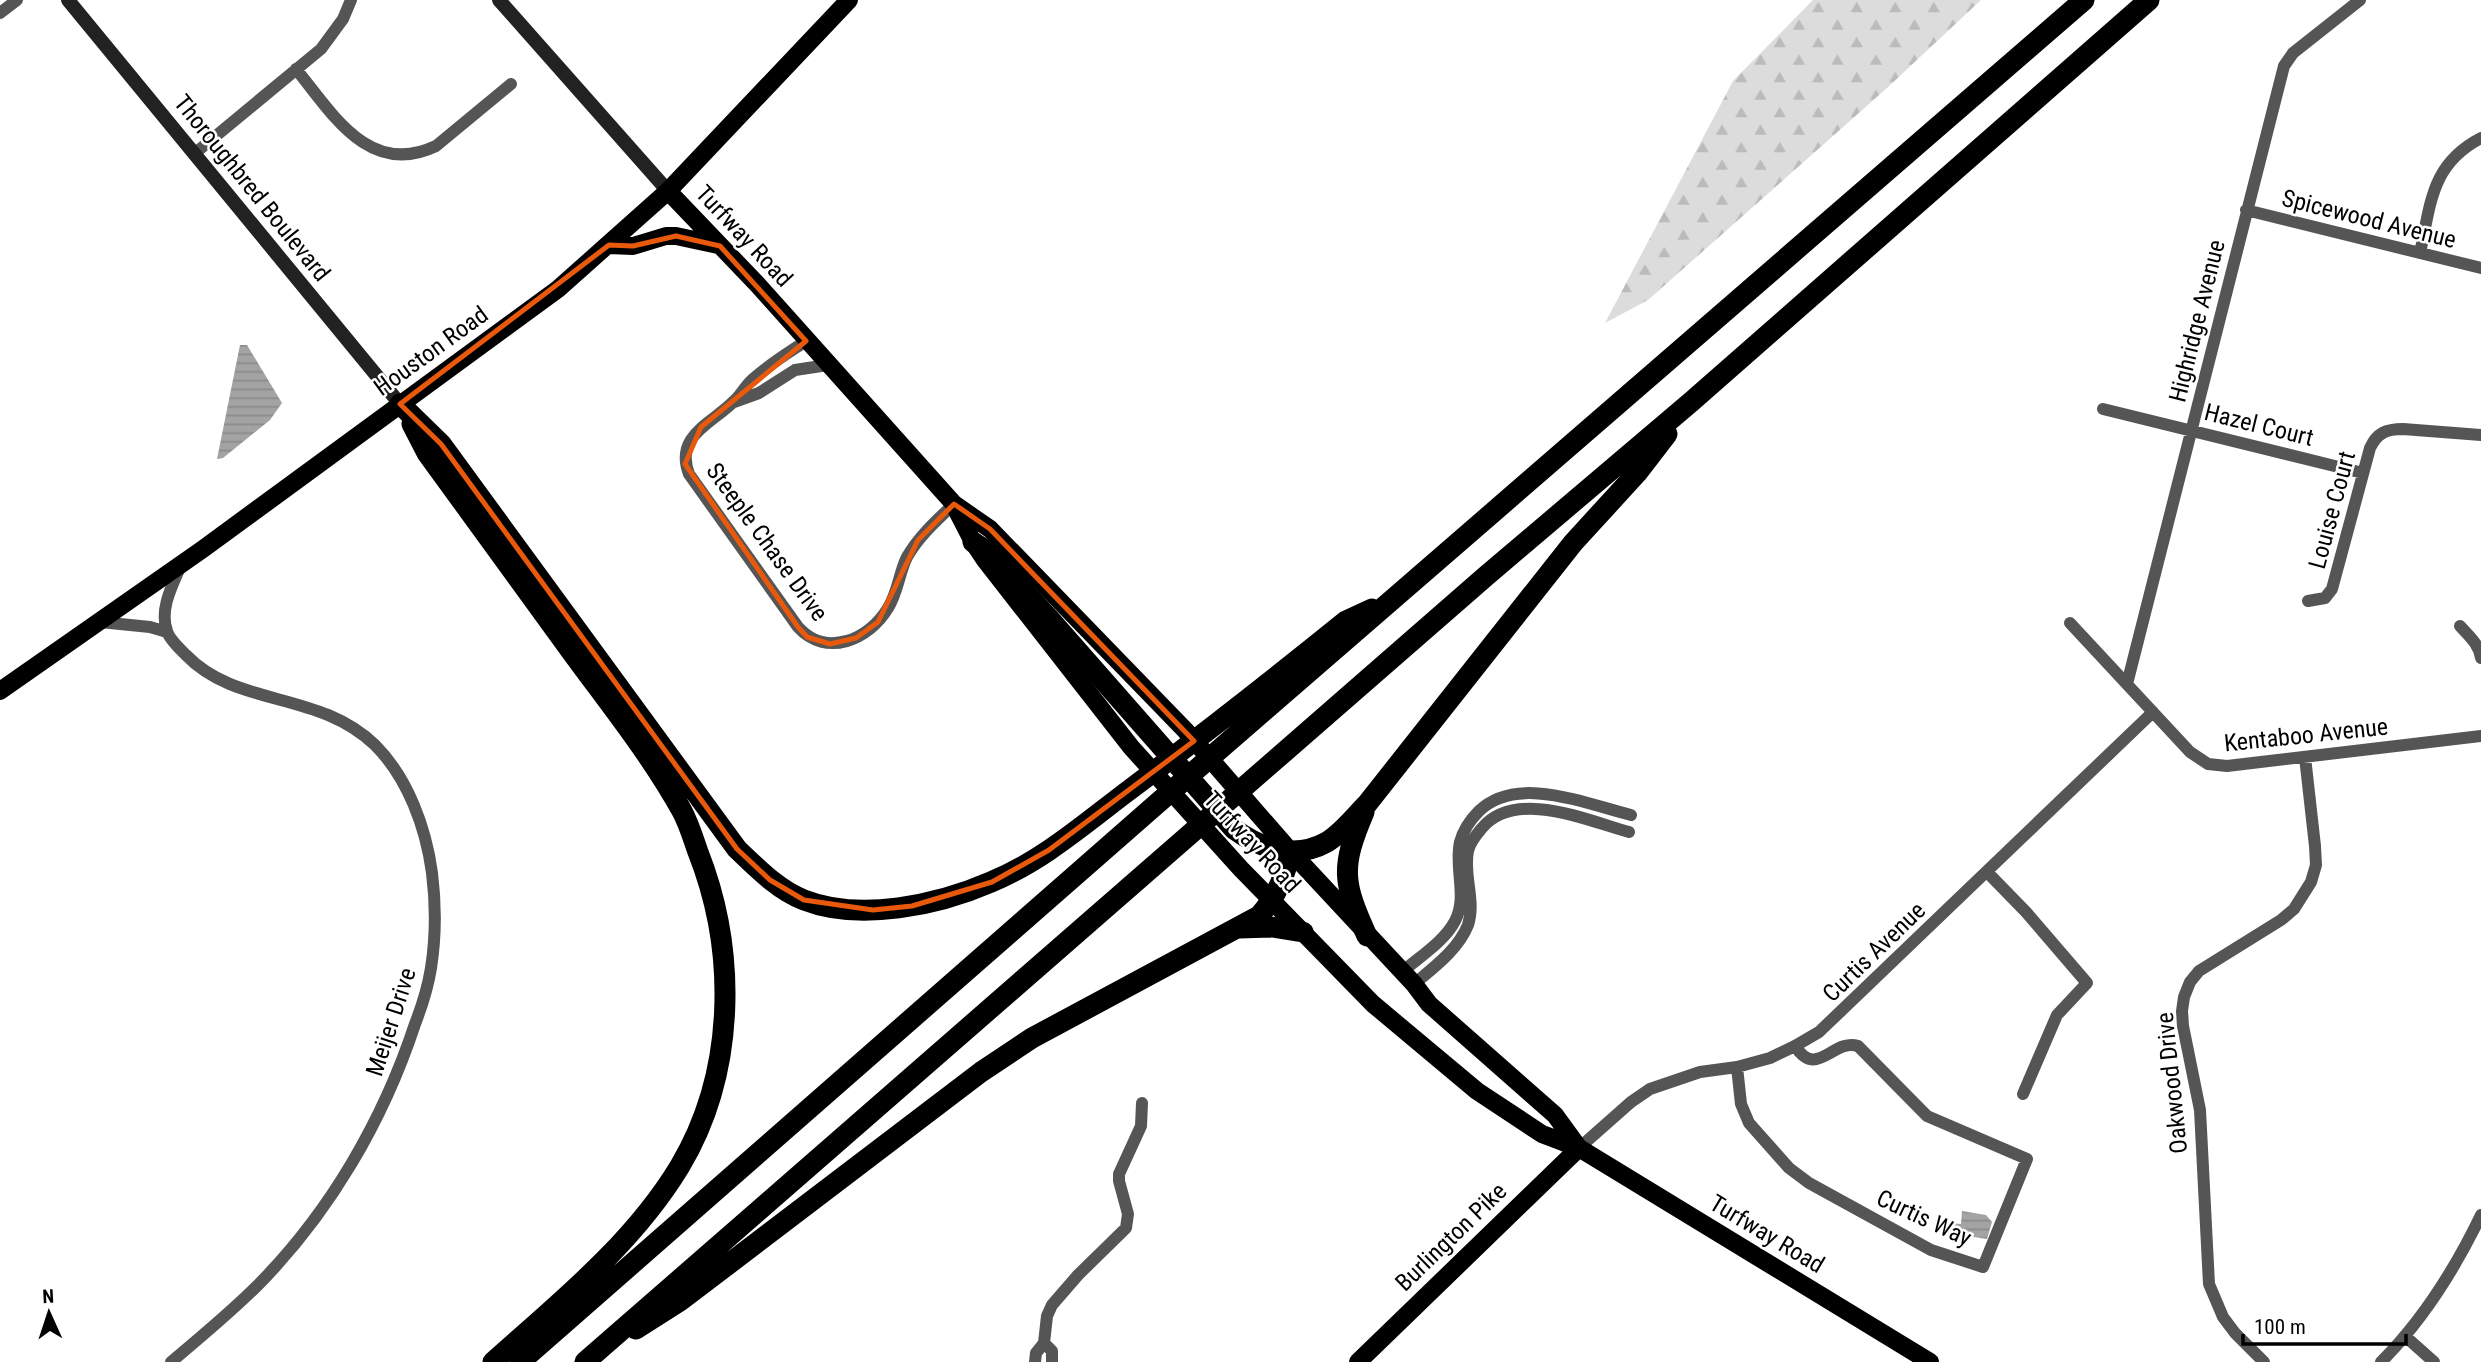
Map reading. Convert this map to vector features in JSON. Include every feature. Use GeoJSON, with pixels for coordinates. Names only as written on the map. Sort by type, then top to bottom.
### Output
{"type":"FeatureCollection","features":[{"type":"Feature","properties":{"kind":"highway"},"geometry":{"type":"LineString","coordinates":[[520,1362],[1160,801],[1214,740],[1346,621],[1399,596],[2084,0]]}},
{"type":"Feature","properties":{"kind":"highway"},"geometry":{"type":"LineString","coordinates":[[592,1355],[1486,576],[1691,402],[2149,0]]}},
{"type":"Feature","properties":{"kind":"highway"},"geometry":{"type":"LineString","coordinates":[[973,542],[988,552],[1046,615],[1234,829],[1251,841],[1291,852],[1305,851],[1328,841],[1367,804],[1573,543],[1637,473],[1691,402]]}},
{"type":"Feature","properties":{"kind":"highway"},"geometry":{"type":"LineString","coordinates":[[400,404],[441,444],[737,849],[770,880],[804,900],[840,909],[873,911],[912,906],[992,882],[1049,850],[1142,780],[1214,740]]}},
{"type":"Feature","properties":{"kind":"highway"},"geometry":{"type":"LineString","coordinates":[[400,404],[428,453],[634,737],[684,813],[705,868],[719,917],[725,965],[724,1016],[718,1064],[700,1126],[680,1166],[647,1212],[605,1259],[493,1362]]}},
{"type":"Feature","properties":{"kind":"highway"},"geometry":{"type":"LineString","coordinates":[[1367,804],[1355,832],[1346,878],[1353,904],[1367,936]]}},
{"type":"Feature","properties":{"kind":"highway"},"geometry":{"type":"LineString","coordinates":[[592,1355],[655,1319],[680,1301],[981,1072],[1022,1045],[1259,916],[1280,888],[1291,852]]}},
{"type":"Feature","properties":{"kind":"highway"},"geometry":{"type":"LineString","coordinates":[[1237,928],[1272,927],[1303,932]]}},
{"type":"Feature","properties":{"kind":"main road","name":"Thoroughbred Boulevard"},"geometry":{"type":"LineString","coordinates":[[68,0],[400,404]]}},
{"type":"Feature","properties":{"kind":"main road","name":"Turfway Road"},"geometry":{"type":"LineString","coordinates":[[499,0],[668,191],[954,504],[990,528],[1185,730],[1429,1004],[1555,1115],[1579,1148]]}},
{"type":"Feature","properties":{"kind":"main road","name":"Houston Road"},"geometry":{"type":"LineString","coordinates":[[0,691],[181,564],[558,289],[668,191],[849,0]]}},
{"type":"Feature","properties":{"kind":"main road"},"geometry":{"type":"LineString","coordinates":[[609,245],[632,246],[666,236],[676,236],[720,246]]}},
{"type":"Feature","properties":{"kind":"main road","name":"Turfway Road"},"geometry":{"type":"LineString","coordinates":[[954,504],[973,542],[1131,747],[1241,869],[1373,1004],[1478,1091],[1542,1134],[1579,1148],[1930,1362]]}},
{"type":"Feature","properties":{"kind":"main road","name":"Burlington Pike"},"geometry":{"type":"LineString","coordinates":[[1358,1362],[1579,1148]]}},
{"type":"Feature","properties":{"kind":"street"},"geometry":{"type":"LineString","coordinates":[[0,13],[17,0]]}},
{"type":"Feature","properties":{"kind":"street"},"geometry":{"type":"LineString","coordinates":[[194,153],[320,49],[343,19],[351,0]]}},
{"type":"Feature","properties":{"kind":"street","name":"Highridge Avenue"},"geometry":{"type":"LineString","coordinates":[[2127,684],[2280,79],[2288,59],[2360,0]]}},
{"type":"Feature","properties":{"kind":"street"},"geometry":{"type":"LineString","coordinates":[[296,69],[355,138],[372,149],[393,154],[423,152],[436,146],[511,84]]}},
{"type":"Feature","properties":{"kind":"street"},"geometry":{"type":"LineString","coordinates":[[2420,253],[2438,181],[2456,153],[2481,138]]}},
{"type":"Feature","properties":{"kind":"street","name":"Spicewood Avenue"},"geometry":{"type":"LineString","coordinates":[[2246,211],[2481,268]]}},
{"type":"Feature","properties":{"kind":"street","name":"Steeple Chase Drive"},"geometry":{"type":"LineString","coordinates":[[806,341],[751,381],[734,402],[701,427],[691,438],[685,464],[689,474],[807,638],[830,644],[843,643],[856,638],[878,622],[888,608],[906,559],[918,540],[954,504]]}},
{"type":"Feature","properties":{"kind":"street","name":"Steeple Chase Drive"},"geometry":{"type":"LineString","coordinates":[[734,402],[759,393],[795,370],[828,365]]}},
{"type":"Feature","properties":{"kind":"street","name":"Hazel Court"},"geometry":{"type":"LineString","coordinates":[[2103,409],[2363,473]]}},
{"type":"Feature","properties":{"kind":"street","name":"Louise Court"},"geometry":{"type":"LineString","coordinates":[[2308,601],[2325,598],[2332,589],[2374,440],[2385,431],[2403,429],[2481,435]]}},
{"type":"Feature","properties":{"kind":"street"},"geometry":{"type":"LineString","coordinates":[[100,622],[150,627],[167,632],[167,600],[181,564]]}},
{"type":"Feature","properties":{"kind":"street","name":"Kentaboo Avenue"},"geometry":{"type":"LineString","coordinates":[[2070,623],[2190,752],[2208,764],[2227,766],[2481,736]]}},
{"type":"Feature","properties":{"kind":"street"},"geometry":{"type":"LineString","coordinates":[[2460,626],[2475,642],[2481,658]]}},
{"type":"Feature","properties":{"kind":"street","name":"Meijer Drive"},"geometry":{"type":"LineString","coordinates":[[167,632],[188,657],[211,676],[229,685],[326,713],[352,727],[375,746],[400,777],[423,831],[429,855],[435,920],[431,969],[426,991],[402,1062],[385,1104],[339,1185],[287,1253],[258,1285],[171,1362]]}},
{"type":"Feature","properties":{"kind":"street","name":"Curtis Avenue"},"geometry":{"type":"LineString","coordinates":[[1579,1148],[1631,1102],[1650,1089],[1700,1072],[1737,1067],[1770,1058],[1795,1046],[1837,1016],[2152,712]]}},
{"type":"Feature","properties":{"kind":"street","name":"Oakwood Drive"},"geometry":{"type":"LineString","coordinates":[[2264,1362],[2223,1317],[2209,1284],[2200,1110],[2182,1011],[2190,982],[2199,971],[2281,920],[2294,909],[2311,882],[2316,865],[2305,757]]}},
{"type":"Feature","properties":{"kind":"street"},"geometry":{"type":"LineString","coordinates":[[1407,978],[1454,923],[1461,902],[1460,842],[1474,816],[1487,803],[1502,795],[1538,792],[1631,815]]}},
{"type":"Feature","properties":{"kind":"street"},"geometry":{"type":"LineString","coordinates":[[1407,978],[1446,956],[1468,925],[1471,903],[1467,864],[1469,848],[1480,830],[1495,817],[1522,807],[1541,808],[1629,832]]}},
{"type":"Feature","properties":{"kind":"street"},"geometry":{"type":"LineString","coordinates":[[1987,872],[2026,912],[2087,983],[2057,1015],[2023,1094]]}},
{"type":"Feature","properties":{"kind":"street","name":"Curtis Way"},"geometry":{"type":"LineString","coordinates":[[1737,1067],[1741,1104],[1749,1123],[1789,1168],[1809,1183],[1931,1250],[1983,1267],[2027,1158],[1927,1116],[1858,1046],[1849,1044],[1817,1059],[1808,1059],[1801,1055],[1795,1046]]}},
{"type":"Feature","properties":{"kind":"street"},"geometry":{"type":"LineString","coordinates":[[1035,1362],[1036,1353],[1044,1343],[1047,1316],[1052,1305],[1126,1228],[1128,1214],[1119,1174],[1141,1126],[1142,1103]]}},
{"type":"Feature","properties":{"kind":"street"},"geometry":{"type":"LineString","coordinates":[[2381,1362],[2406,1337],[2455,1267],[2481,1215]]}},
{"type":"Feature","properties":{"kind":"street"},"geometry":{"type":"LineString","coordinates":[[2406,1337],[2434,1362]]}},
{"type":"Feature","properties":{"kind":"street"},"geometry":{"type":"LineString","coordinates":[[1044,1343],[1052,1351],[1052,1362]]}},
{"type":"Feature","properties":{"kind":"highlighted area"},"geometry":{"type":"Polygon","coordinates":[[[676,236],[720,246],[806,341],[701,427],[685,464],[807,637],[830,644],[856,638],[878,622],[918,540],[954,504],[990,529],[1194,741],[1049,850],[992,882],[912,906],[873,910],[804,900],[770,880],[737,849],[441,444],[400,404],[609,245],[633,246],[676,236]]]}},
{"type":"Feature","properties":{"kind":"green space"},"geometry":{"type":"Polygon","coordinates":[[[1813,0],[1981,0],[1887,88],[1648,300],[1605,323],[1733,81],[1813,0]]]}},
{"type":"Feature","properties":{"kind":"shaded area"},"geometry":{"type":"Polygon","coordinates":[[[240,345],[247,345],[282,403],[270,420],[223,458],[217,459],[240,345]]]}},
{"type":"Feature","properties":{"kind":"shaded area"},"geometry":{"type":"Polygon","coordinates":[[[1962,1211],[1986,1215],[1992,1222],[1987,1239],[1949,1233],[1950,1223],[1961,1224],[1962,1211]]]}}]}
